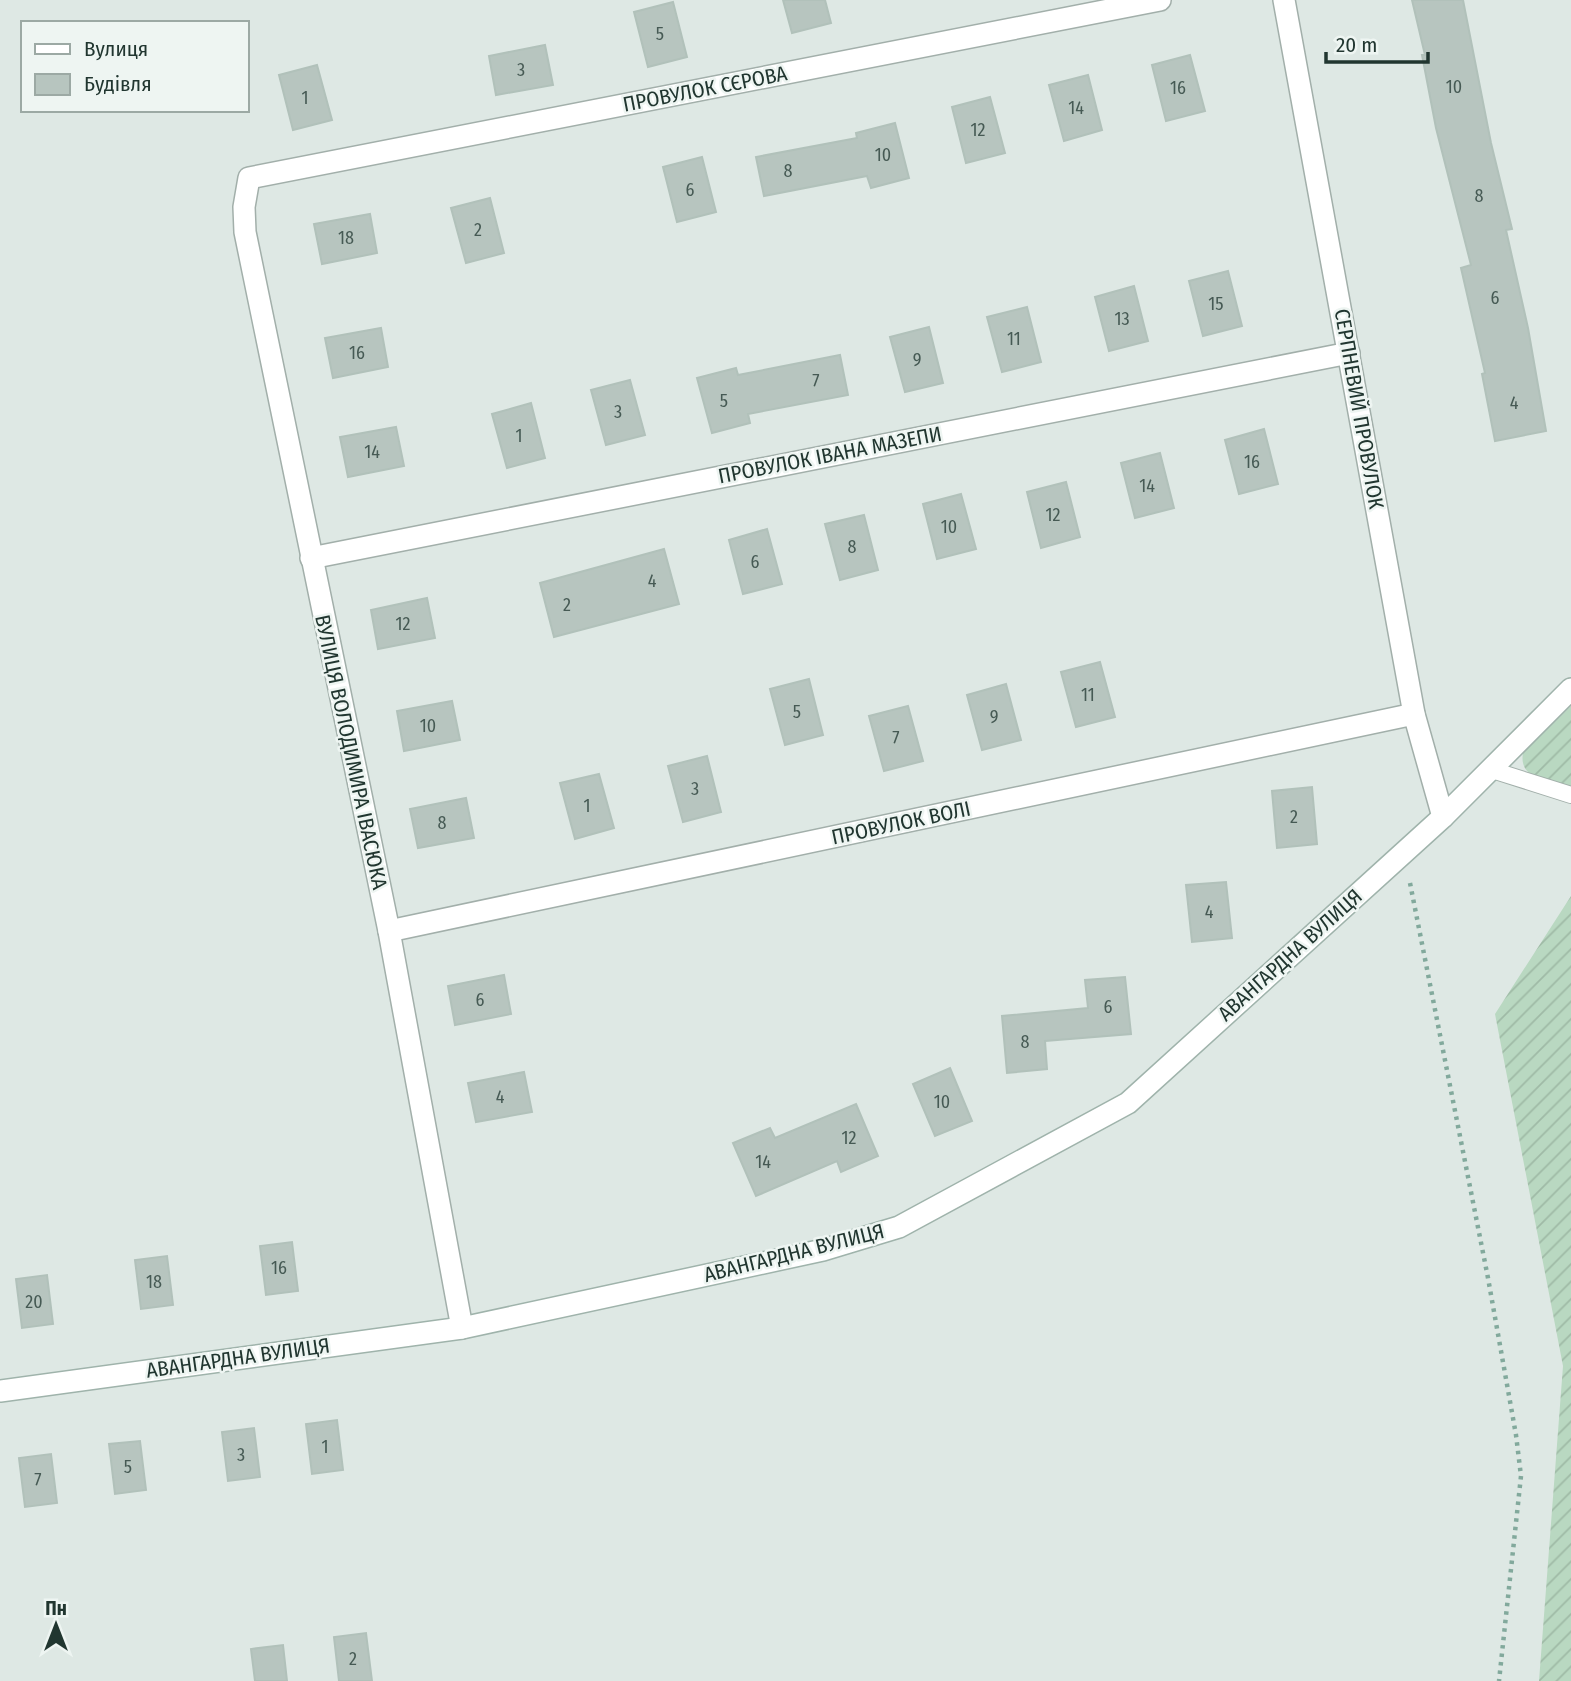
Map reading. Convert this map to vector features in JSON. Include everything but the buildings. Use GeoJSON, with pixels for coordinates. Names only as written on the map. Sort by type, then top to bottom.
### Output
{"type":"FeatureCollection","features":[{"type":"Feature","properties":{"kind":"street","name":"ПРОВУЛОК СЄРОВА"},"geometry":{"type":"LineString","coordinates":[[249,178],[1160,0]]}},
{"type":"Feature","properties":{"kind":"street","name":"СЕРПНЕВИЙ ПРОВУЛОК"},"geometry":{"type":"LineString","coordinates":[[1284,0],[1413,714],[1443,817]]}},
{"type":"Feature","properties":{"kind":"street","name":"ВУЛИЦЯ ВОЛОДИМИРА ІВАСЮКА"},"geometry":{"type":"LineString","coordinates":[[249,178],[244,207],[245,232],[389,931],[462,1328]]}},
{"type":"Feature","properties":{"kind":"street","name":"ПРОВУЛОК ІВАНА МАЗЕПИ"},"geometry":{"type":"LineString","coordinates":[[311,558],[1349,353]]}},
{"type":"Feature","properties":{"kind":"street","name":"АВАНГАРДНА ВУЛИЦЯ"},"geometry":{"type":"LineString","coordinates":[[0,1391],[462,1328],[823,1250],[899,1227],[1128,1103],[1443,817],[1571,689]]}},
{"type":"Feature","properties":{"kind":"street","name":"ПРОВУЛОК ВОЛІ"},"geometry":{"type":"LineString","coordinates":[[389,931],[1413,714]]}},
{"type":"Feature","properties":{"kind":"lane"},"geometry":{"type":"LineString","coordinates":[[1489,769],[1571,795]]}},
{"type":"Feature","properties":{"kind":"path"},"geometry":{"type":"LineString","coordinates":[[1404,851],[1488,1278],[1521,1476],[1499,1681]]}},
{"type":"Feature","properties":{"kind":"green space"},"geometry":{"type":"Polygon","coordinates":[[[1571,706],[1571,788],[1531,774],[1523,762],[1523,753],[1571,706]]]}},
{"type":"Feature","properties":{"kind":"green space"},"geometry":{"type":"Polygon","coordinates":[[[1571,896],[1571,1681],[1539,1681],[1563,1366],[1495,1014],[1571,896]]]}}]}
